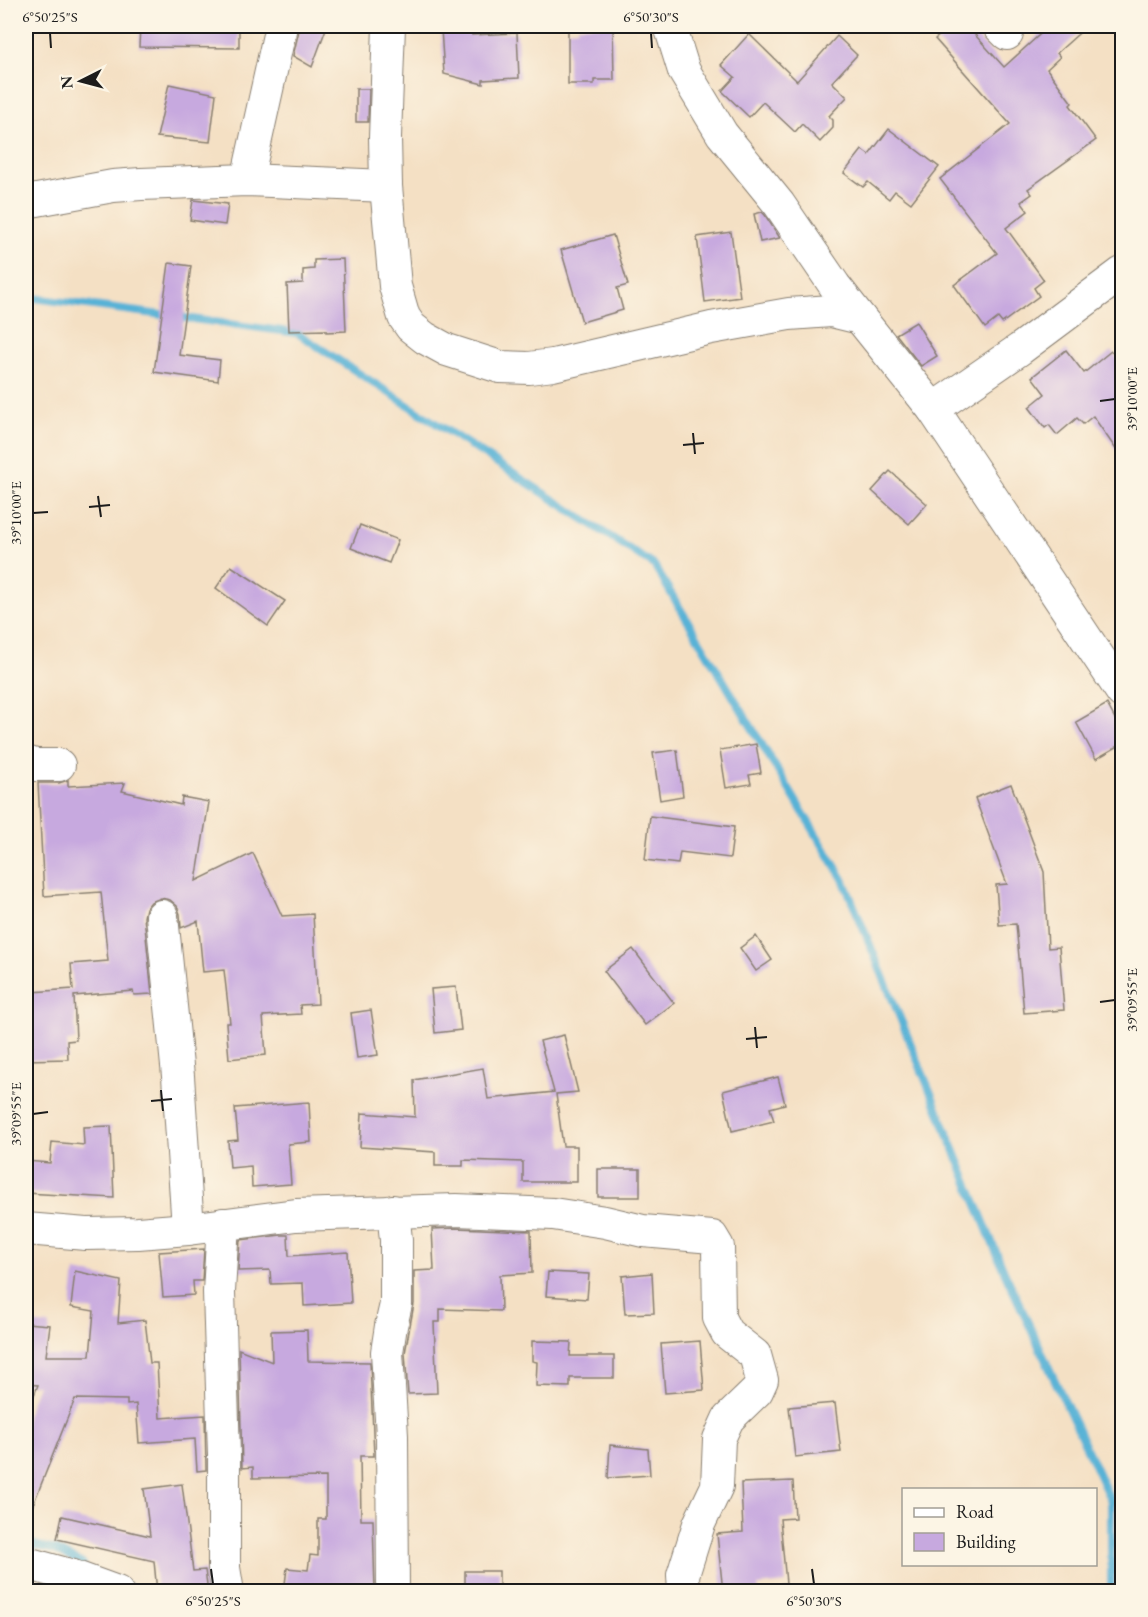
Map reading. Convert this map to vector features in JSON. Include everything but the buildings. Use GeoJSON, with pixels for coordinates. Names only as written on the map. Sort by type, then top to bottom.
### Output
{"type":"FeatureCollection","features":[{"type":"Feature","properties":{"kind":"street"},"geometry":{"type":"LineString","coordinates":[[247,180],[280,26]]}},
{"type":"Feature","properties":{"kind":"street"},"geometry":{"type":"LineString","coordinates":[[389,26],[385,137],[386,186],[395,286],[404,317],[411,327],[425,338],[447,350],[500,367],[528,368],[546,366],[711,328],[789,314],[831,311],[860,318]]}},
{"type":"Feature","properties":{"kind":"street"},"geometry":{"type":"LineString","coordinates":[[670,26],[684,71],[711,118],[779,204],[835,286],[933,409],[1122,692]]}},
{"type":"Feature","properties":{"kind":"street"},"geometry":{"type":"LineString","coordinates":[[26,202],[113,186],[247,180],[386,186]]}},
{"type":"Feature","properties":{"kind":"street"},"geometry":{"type":"LineString","coordinates":[[933,409],[1020,349],[1122,273]]}},
{"type":"Feature","properties":{"kind":"street"},"geometry":{"type":"LineString","coordinates":[[26,762],[34,765],[59,765]]}},
{"type":"Feature","properties":{"kind":"street"},"geometry":{"type":"LineString","coordinates":[[162,916],[178,1076],[188,1229]]}},
{"type":"Feature","properties":{"kind":"street"},"geometry":{"type":"LineString","coordinates":[[26,1228],[86,1234],[138,1233],[296,1215],[456,1210],[554,1214],[644,1231],[712,1237],[718,1247],[719,1318],[727,1333],[755,1355],[762,1380],[757,1391],[728,1419],[718,1439],[717,1486],[695,1534],[683,1575],[684,1592]]}},
{"type":"Feature","properties":{"kind":"street"},"geometry":{"type":"LineString","coordinates":[[393,1211],[396,1240],[396,1304],[387,1352],[392,1447],[393,1592]]}},
{"type":"Feature","properties":{"kind":"street"},"geometry":{"type":"LineString","coordinates":[[223,1224],[219,1292],[224,1455],[224,1568],[228,1592]]}},
{"type":"Feature","properties":{"kind":"street"},"geometry":{"type":"LineString","coordinates":[[26,1563],[73,1576],[117,1592]]}},
{"type":"Feature","properties":{"kind":"waterway"},"geometry":{"type":"LineString","coordinates":[[26,297],[297,333],[654,565],[843,879],[1004,1271],[1111,1501],[1111,1592]]}},
{"type":"Feature","properties":{"kind":"waterway"},"geometry":{"type":"LineString","coordinates":[[26,1543],[55,1550],[83,1564]]}},
{"type":"Feature","properties":{"kind":"waterway"},"geometry":{"type":"LineString","coordinates":[[123,1584],[139,1592]]}}]}
